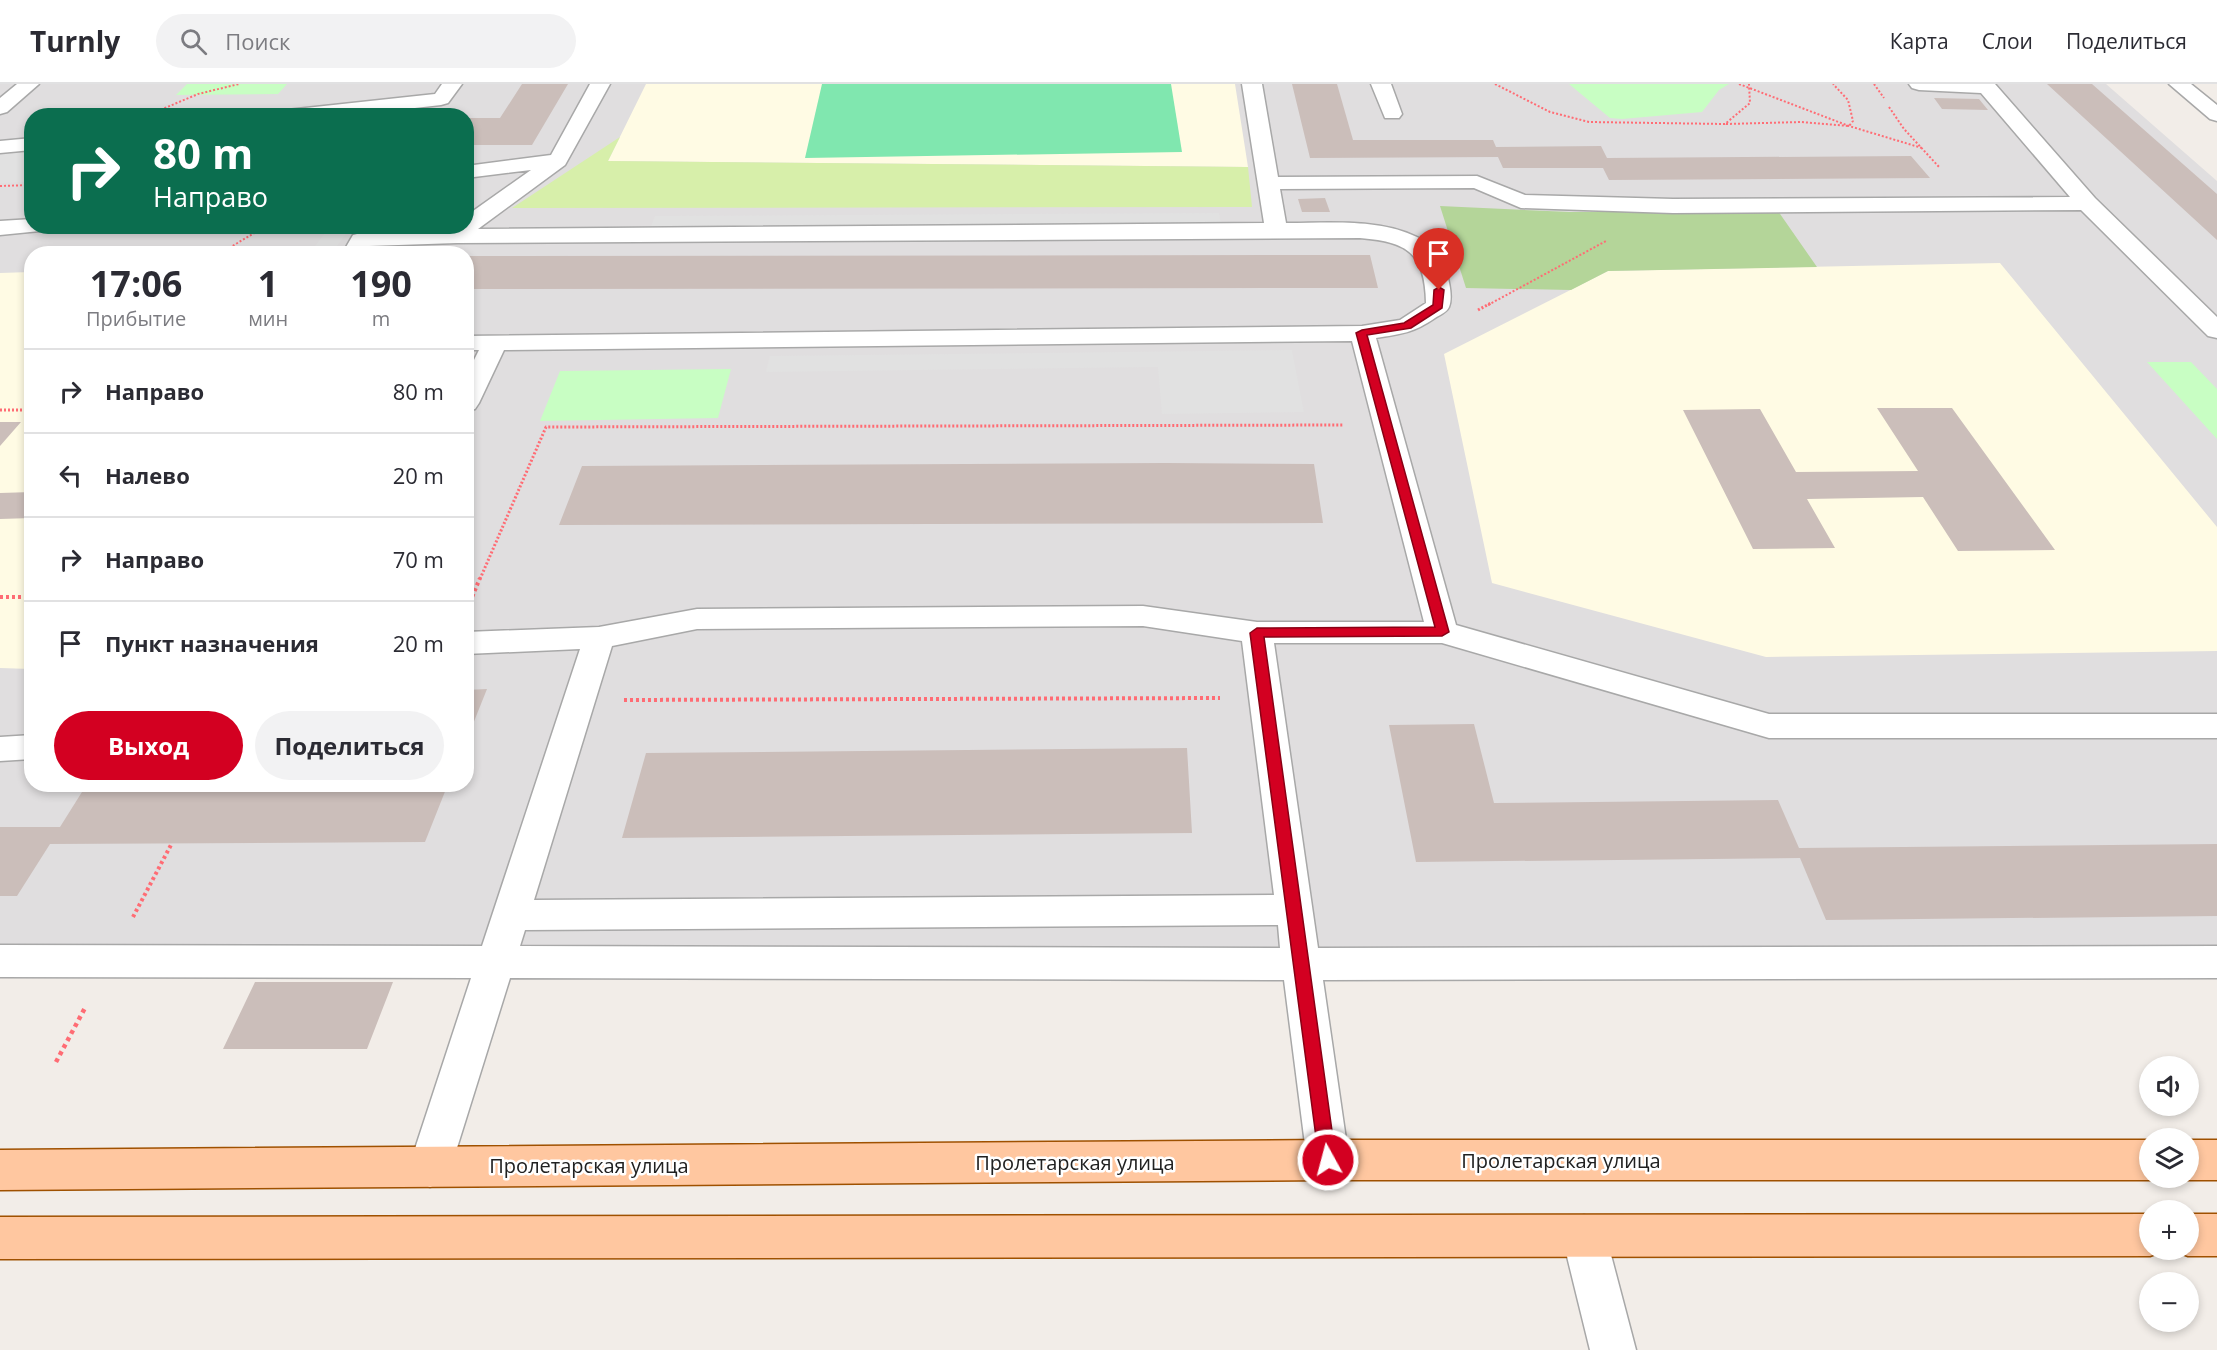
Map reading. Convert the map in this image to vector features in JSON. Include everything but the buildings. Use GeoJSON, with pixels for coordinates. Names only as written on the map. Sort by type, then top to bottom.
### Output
{"type":"FeatureCollection","features":[{"type":"Feature","properties":{"kind":"main road","name":"Пролетарская улица"},"geometry":{"type":"LineString","coordinates":[[0,1170],[1328,1160],[2139,1160]]}},
{"type":"Feature","properties":{"kind":"main road"},"geometry":{"type":"LineString","coordinates":[[2199,1160],[2217,1160]]}},
{"type":"Feature","properties":{"kind":"main road"},"geometry":{"type":"LineString","coordinates":[[0,1238],[2139,1235]]}},
{"type":"Feature","properties":{"kind":"main road"},"geometry":{"type":"LineString","coordinates":[[2199,1235],[2217,1235]]}},
{"type":"Feature","properties":{"kind":"street"},"geometry":{"type":"LineString","coordinates":[[0,108],[29,84]]}},
{"type":"Feature","properties":{"kind":"street"},"geometry":{"type":"LineString","coordinates":[[359,108],[441,99],[452,84]]}},
{"type":"Feature","properties":{"kind":"street"},"geometry":{"type":"LineString","coordinates":[[474,221],[558,161],[600,84]]}},
{"type":"Feature","properties":{"kind":"street"},"geometry":{"type":"LineString","coordinates":[[1252,84],[1276,230]]}},
{"type":"Feature","properties":{"kind":"street"},"geometry":{"type":"LineString","coordinates":[[1381,84],[1392,114]]}},
{"type":"Feature","properties":{"kind":"street"},"geometry":{"type":"LineString","coordinates":[[1919,84],[1988,87],[2087,202],[2217,331]]}},
{"type":"Feature","properties":{"kind":"street"},"geometry":{"type":"LineString","coordinates":[[2179,84],[2217,115]]}},
{"type":"Feature","properties":{"kind":"street"},"geometry":{"type":"LineString","coordinates":[[0,147],[24,145]]}},
{"type":"Feature","properties":{"kind":"street"},"geometry":{"type":"LineString","coordinates":[[474,171],[558,161]]}},
{"type":"Feature","properties":{"kind":"street"},"geometry":{"type":"LineString","coordinates":[[1268,183],[1477,182],[1521,201],[1673,206],[2087,202]]}},
{"type":"Feature","properties":{"kind":"street"},"geometry":{"type":"LineString","coordinates":[[0,228],[24,226]]}},
{"type":"Feature","properties":{"kind":"street"},"geometry":{"type":"LineString","coordinates":[[361,240],[457,236],[1381,231],[1407,239],[1426,253],[1439,290],[1438,306],[1407,326],[1362,333],[474,343]]}},
{"type":"Feature","properties":{"kind":"street"},"geometry":{"type":"LineString","coordinates":[[1362,333],[1442,632]]}},
{"type":"Feature","properties":{"kind":"street"},"geometry":{"type":"LineString","coordinates":[[474,386],[495,343]]}},
{"type":"Feature","properties":{"kind":"street"},"geometry":{"type":"LineString","coordinates":[[474,643],[599,638],[698,619],[1143,616],[1257,633],[1442,632],[1769,726],[2217,726]]}},
{"type":"Feature","properties":{"kind":"street"},"geometry":{"type":"LineString","coordinates":[[1257,633],[1328,1160]]}},
{"type":"Feature","properties":{"kind":"street"},"geometry":{"type":"LineString","coordinates":[[430,1167],[599,638]]}},
{"type":"Feature","properties":{"kind":"street"},"geometry":{"type":"LineString","coordinates":[[0,749],[24,748]]}},
{"type":"Feature","properties":{"kind":"street"},"geometry":{"type":"LineString","coordinates":[[511,915],[1294,910]]}},
{"type":"Feature","properties":{"kind":"street"},"geometry":{"type":"LineString","coordinates":[[0,961],[1301,964],[2217,962]]}},
{"type":"Feature","properties":{"kind":"street"},"geometry":{"type":"LineString","coordinates":[[1584,1236],[1613,1350]]}},
{"type":"Feature","properties":{"kind":"path"},"geometry":{"type":"LineString","coordinates":[[165,108],[198,94],[239,84]]}},
{"type":"Feature","properties":{"kind":"path"},"geometry":{"type":"LineString","coordinates":[[1495,84],[1550,112],[1589,122],[1725,124],[1801,122],[1849,126]]}},
{"type":"Feature","properties":{"kind":"path"},"geometry":{"type":"LineString","coordinates":[[1739,84],[1849,126],[1922,148]]}},
{"type":"Feature","properties":{"kind":"path"},"geometry":{"type":"LineString","coordinates":[[1833,84],[1845,93],[1853,110],[1853,122],[1849,126]]}},
{"type":"Feature","properties":{"kind":"path"},"geometry":{"type":"LineString","coordinates":[[1874,84],[1904,129],[1968,203]]}},
{"type":"Feature","properties":{"kind":"path"},"geometry":{"type":"LineString","coordinates":[[1725,124],[1750,104],[1749,86]]}},
{"type":"Feature","properties":{"kind":"path"},"geometry":{"type":"LineString","coordinates":[[0,186],[24,185]]}},
{"type":"Feature","properties":{"kind":"path"},"geometry":{"type":"LineString","coordinates":[[1473,313],[1673,206]]}},
{"type":"Feature","properties":{"kind":"path"},"geometry":{"type":"LineString","coordinates":[[232,246],[253,234]]}},
{"type":"Feature","properties":{"kind":"path"},"geometry":{"type":"LineString","coordinates":[[0,410],[24,410]]}},
{"type":"Feature","properties":{"kind":"path"},"geometry":{"type":"LineString","coordinates":[[474,592],[546,428],[1386,425]]}},
{"type":"Feature","properties":{"kind":"path"},"geometry":{"type":"LineString","coordinates":[[0,597],[24,597]]}},
{"type":"Feature","properties":{"kind":"path"},"geometry":{"type":"LineString","coordinates":[[580,700],[1266,698]]}},
{"type":"Feature","properties":{"kind":"shaded area"},"geometry":{"type":"Polygon","coordinates":[[[0,84],[2106,84],[2217,181],[2217,951],[0,959],[0,84]]]}},
{"type":"Feature","properties":{"kind":"shaded area"},"geometry":{"type":"Polygon","coordinates":[[[646,84],[1235,84],[1248,167],[608,161],[646,84]]]}},
{"type":"Feature","properties":{"kind":"shaded area"},"geometry":{"type":"Polygon","coordinates":[[[24,146],[24,182],[0,183],[0,148],[24,146]]]}},
{"type":"Feature","properties":{"kind":"shaded area"},"geometry":{"type":"Polygon","coordinates":[[[1219,213],[1221,226],[650,229],[655,216],[1219,213]]]}},
{"type":"Feature","properties":{"kind":"shaded area"},"geometry":{"type":"Polygon","coordinates":[[[324,234],[346,234],[337,246],[315,246],[324,234]]]}},
{"type":"Feature","properties":{"kind":"shaded area"},"geometry":{"type":"Polygon","coordinates":[[[2000,263],[2217,527],[2217,651],[1766,657],[1492,583],[1444,354],[1608,271],[2000,263]]]}},
{"type":"Feature","properties":{"kind":"shaded area"},"geometry":{"type":"Polygon","coordinates":[[[24,272],[24,669],[0,668],[0,273],[24,272]]]}},
{"type":"Feature","properties":{"kind":"shaded area"},"geometry":{"type":"Polygon","coordinates":[[[1292,350],[1304,412],[1162,414],[1158,367],[766,372],[770,356],[1292,350]]]}},
{"type":"Feature","properties":{"kind":"green space"},"geometry":{"type":"Polygon","coordinates":[[[187,84],[287,84],[278,94],[176,95],[187,84]]]}},
{"type":"Feature","properties":{"kind":"green space"},"geometry":{"type":"Polygon","coordinates":[[[822,84],[1171,84],[1182,152],[805,158],[822,84]]]}},
{"type":"Feature","properties":{"kind":"green space"},"geometry":{"type":"Polygon","coordinates":[[[1569,84],[1729,84],[1719,90],[1702,112],[1622,119],[1610,118],[1569,84]]]}},
{"type":"Feature","properties":{"kind":"green space"},"geometry":{"type":"Polygon","coordinates":[[[620,137],[608,161],[1248,167],[1252,207],[512,208],[620,137]]]}},
{"type":"Feature","properties":{"kind":"green space"},"geometry":{"type":"Polygon","coordinates":[[[1440,206],[1570,212],[1778,211],[1817,267],[1608,271],[1571,290],[1466,288],[1440,206]]]}},
{"type":"Feature","properties":{"kind":"green space"},"geometry":{"type":"Polygon","coordinates":[[[2147,362],[2191,362],[2217,389],[2217,439],[2147,362]]]}},
{"type":"Feature","properties":{"kind":"green space"},"geometry":{"type":"Polygon","coordinates":[[[731,369],[718,418],[540,421],[560,371],[731,369]]]}},
{"type":"Feature","properties":{"kind":"route"},"geometry":{"type":"LineString","coordinates":[[1328,1160],[1257,633],[1442,632],[1362,333],[1407,326],[1438,306],[1439,290]]}}]}
